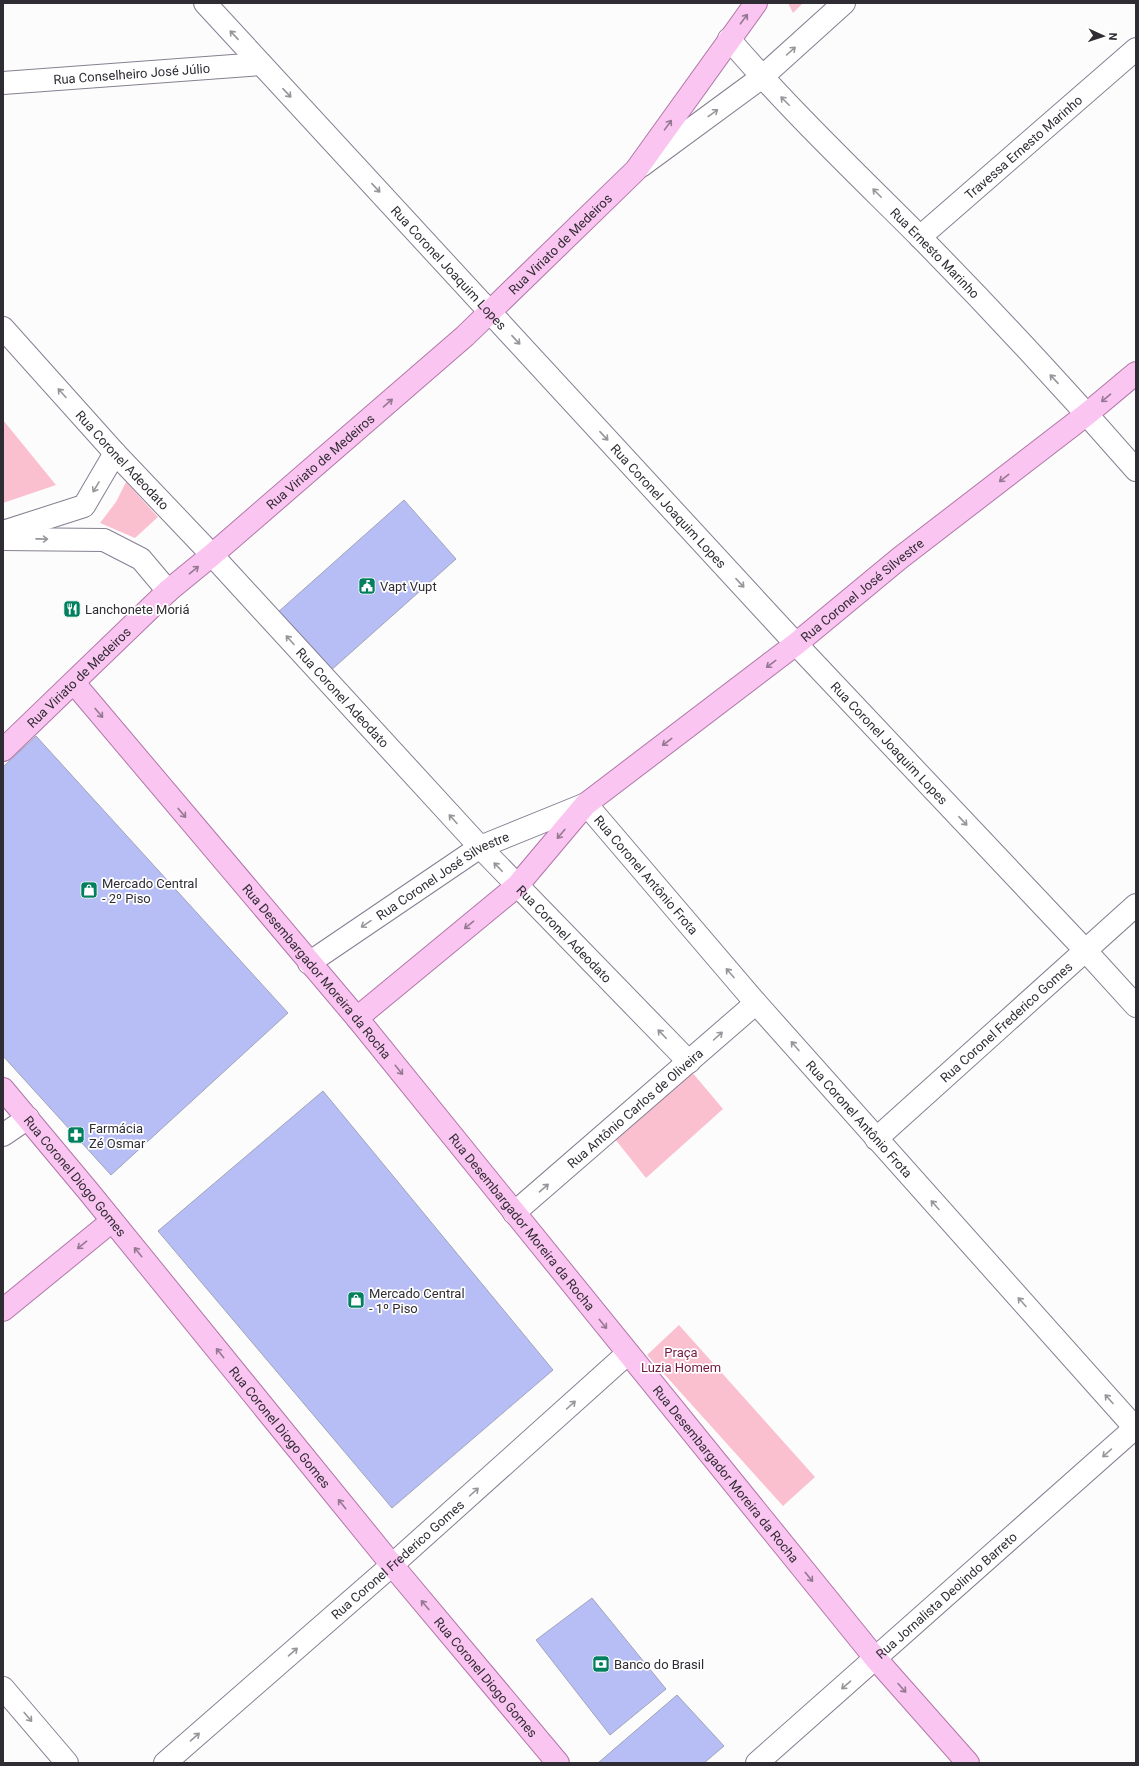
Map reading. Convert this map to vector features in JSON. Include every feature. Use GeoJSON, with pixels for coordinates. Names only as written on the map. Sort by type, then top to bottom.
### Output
{"type":"FeatureCollection","features":[{"type":"Feature","properties":{"kind":"main road","name":"Rua Viriato de Medeiros"},"geometry":{"type":"LineString","coordinates":[[3,750],[168,592],[464,336],[636,170],[756,3]]}},
{"type":"Feature","properties":{"kind":"main road","name":"Rua Coronel José Silvestre"},"geometry":{"type":"LineString","coordinates":[[357,1018],[517,886],[586,804],[796,644],[900,558],[1087,414],[1136,373]]}},
{"type":"Feature","properties":{"kind":"main road","name":"Rua Desembargador Moreira da Rocha"},"geometry":{"type":"LineString","coordinates":[[74,683],[357,1018],[627,1354],[876,1659],[968,1763]]}},
{"type":"Feature","properties":{"kind":"main road","name":"Rua Coronel Diogo Gomes"},"geometry":{"type":"LineString","coordinates":[[3,1089],[392,1566],[558,1763]]}},
{"type":"Feature","properties":{"kind":"main road"},"geometry":{"type":"LineString","coordinates":[[3,1310],[112,1221]]}},
{"type":"Feature","properties":{"kind":"street","name":"Rua Coronel Joaquim Lopes"},"geometry":{"type":"LineString","coordinates":[[204,3],[796,644],[1136,1006]]}},
{"type":"Feature","properties":{"kind":"street","name":"Rua Viriato de Medeiros"},"geometry":{"type":"LineString","coordinates":[[636,170],[762,77],[844,3]]}},
{"type":"Feature","properties":{"kind":"street","name":"Rua Ernesto Marinho"},"geometry":{"type":"LineString","coordinates":[[729,39],[762,77],[920,237],[1087,414],[1136,470]]}},
{"type":"Feature","properties":{"kind":"street","name":"Travessa Ernesto Marinho"},"geometry":{"type":"LineString","coordinates":[[920,237],[1131,53]]}},
{"type":"Feature","properties":{"kind":"street","name":"Rua Conselheiro José Júlio"},"geometry":{"type":"LineString","coordinates":[[3,84],[261,64]]}},
{"type":"Feature","properties":{"kind":"street","name":"Rua Coronel Adeodato"},"geometry":{"type":"LineString","coordinates":[[3,328],[115,453],[212,555],[480,847],[689,1062]]}},
{"type":"Feature","properties":{"kind":"street"},"geometry":{"type":"LineString","coordinates":[[3,532],[84,506],[115,453]]}},
{"type":"Feature","properties":{"kind":"street"},"geometry":{"type":"LineString","coordinates":[[3,539],[104,540],[141,559],[168,592]]}},
{"type":"Feature","properties":{"kind":"street","name":"Rua Coronel José Silvestre"},"geometry":{"type":"LineString","coordinates":[[309,963],[480,847],[586,804]]}},
{"type":"Feature","properties":{"kind":"street","name":"Rua Coronel Antônio Frota"},"geometry":{"type":"LineString","coordinates":[[586,804],[876,1139],[1136,1428]]}},
{"type":"Feature","properties":{"kind":"street","name":"Rua Coronel Frederico Gomes"},"geometry":{"type":"LineString","coordinates":[[876,1139],[1136,905]]}},
{"type":"Feature","properties":{"kind":"street","name":"Rua Antônio Carlos de Oliveira"},"geometry":{"type":"LineString","coordinates":[[514,1213],[756,1002]]}},
{"type":"Feature","properties":{"kind":"street"},"geometry":{"type":"LineString","coordinates":[[3,1135],[28,1118]]}},
{"type":"Feature","properties":{"kind":"street","name":"Rua Coronel Frederico Gomes"},"geometry":{"type":"LineString","coordinates":[[165,1763],[392,1566],[627,1354]]}},
{"type":"Feature","properties":{"kind":"street","name":"Rua Jornalista Deolindo Barreto"},"geometry":{"type":"LineString","coordinates":[[757,1763],[1136,1428]]}},
{"type":"Feature","properties":{"kind":"street"},"geometry":{"type":"LineString","coordinates":[[3,1688],[67,1763]]}},
{"type":"Feature","properties":{"kind":"green space"},"geometry":{"type":"Polygon","coordinates":[[[788,3],[803,3],[793,13],[788,3]]]}},
{"type":"Feature","properties":{"kind":"green space"},"geometry":{"type":"Polygon","coordinates":[[[3,420],[56,485],[3,503],[3,420]]]}},
{"type":"Feature","properties":{"kind":"green space"},"geometry":{"type":"Polygon","coordinates":[[[126,482],[158,517],[135,538],[100,523],[116,502],[126,482]]]}},
{"type":"Feature","properties":{"kind":"green space"},"geometry":{"type":"Polygon","coordinates":[[[691,1071],[723,1109],[646,1178],[615,1139],[691,1071]]]}},
{"type":"Feature","properties":{"kind":"green space","name":"Praça Luzia Homem"},"geometry":{"type":"Polygon","coordinates":[[[679,1325],[815,1477],[783,1506],[647,1355],[679,1325]]]}},
{"type":"Feature","properties":{"kind":"building","name":"Vapt Vupt"},"geometry":{"type":"Polygon","coordinates":[[[404,500],[456,559],[329,672],[277,613],[404,500]]]}},
{"type":"Feature","properties":{"kind":"building","name":"Mercado Central - 2º Piso"},"geometry":{"type":"Polygon","coordinates":[[[36,736],[288,1013],[111,1175],[3,1056],[3,767],[36,736]]]}},
{"type":"Feature","properties":{"kind":"building","name":"Mercado Central - 1º Piso"},"geometry":{"type":"Polygon","coordinates":[[[323,1091],[553,1370],[392,1508],[158,1231],[323,1091]]]}},
{"type":"Feature","properties":{"kind":"building","name":"Banco do Brasil"},"geometry":{"type":"Polygon","coordinates":[[[592,1598],[666,1689],[610,1735],[536,1640],[592,1598]]]}},
{"type":"Feature","properties":{"kind":"building"},"geometry":{"type":"Polygon","coordinates":[[[677,1695],[724,1746],[704,1763],[598,1763],[677,1695]]]}},
{"type":"Feature","properties":{"kind":"place","name":"Vapt Vupt"},"geometry":{"type":"Point","coordinates":[367,586]}},
{"type":"Feature","properties":{"kind":"place","name":"Lanchonete Moriá"},"geometry":{"type":"Point","coordinates":[72,609]}},
{"type":"Feature","properties":{"kind":"place","name":"Mercado Central - 2º Piso"},"geometry":{"type":"Point","coordinates":[89,890]}},
{"type":"Feature","properties":{"kind":"place","name":"Farmácia Zé Osmar"},"geometry":{"type":"Point","coordinates":[76,1135]}},
{"type":"Feature","properties":{"kind":"place","name":"Mercado Central - 1º Piso"},"geometry":{"type":"Point","coordinates":[356,1300]}},
{"type":"Feature","properties":{"kind":"place","name":"Banco do Brasil"},"geometry":{"type":"Point","coordinates":[601,1664]}}]}
